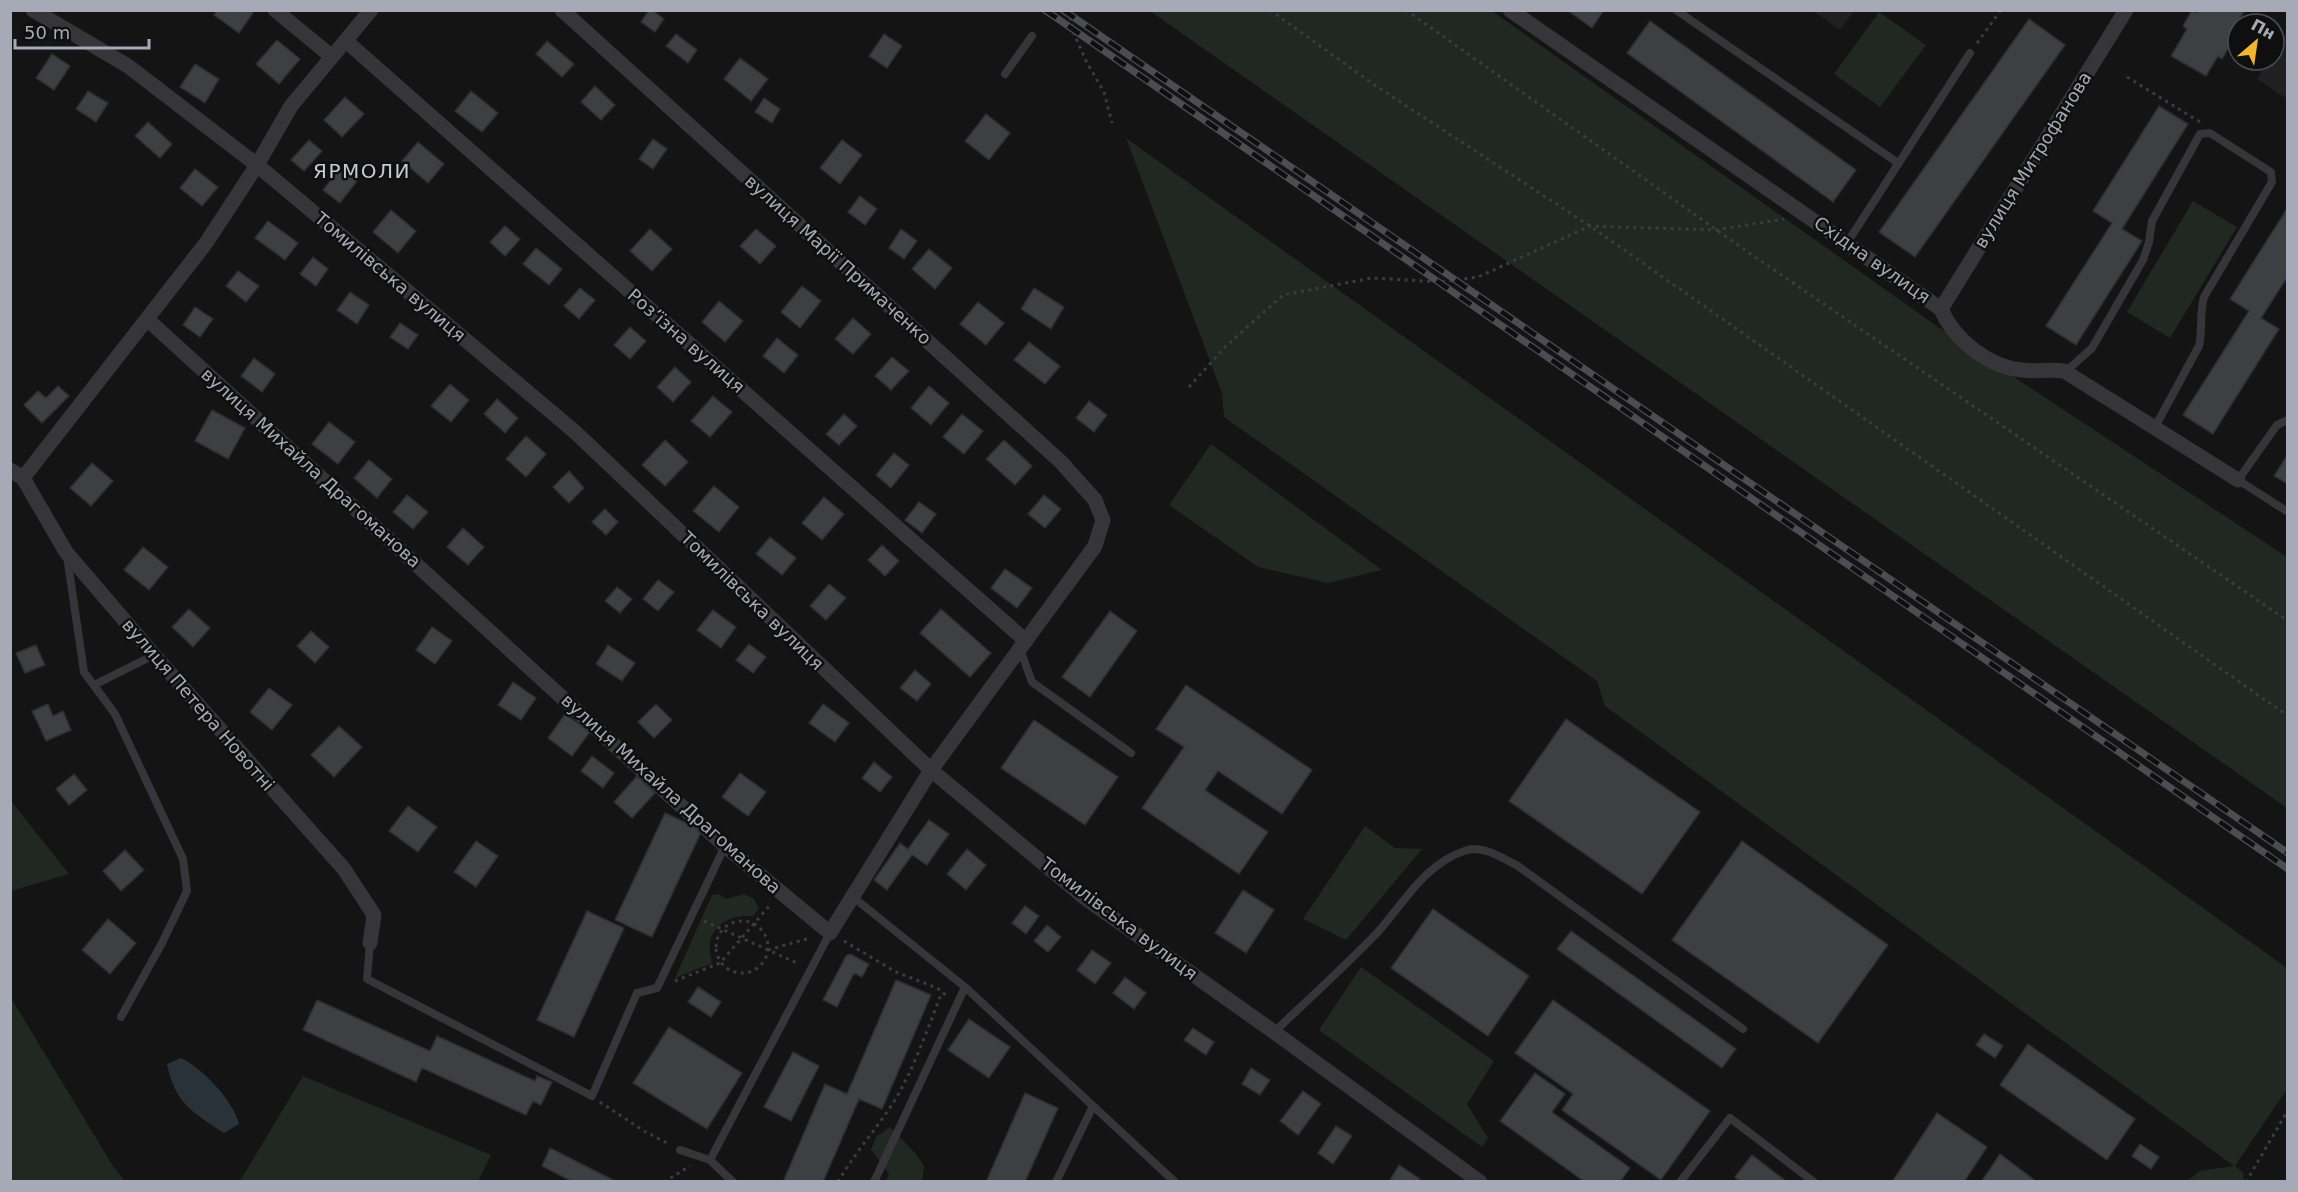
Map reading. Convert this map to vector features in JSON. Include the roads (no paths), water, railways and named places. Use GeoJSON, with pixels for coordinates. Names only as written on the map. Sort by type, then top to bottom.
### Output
{"type":"FeatureCollection","features":[{"type":"Feature","properties":{"kind":"street","name":"Томилівська вулиця"},"geometry":{"type":"LineString","coordinates":[[33,10],[128,66],[257,165],[574,431],[931,770],[1085,898],[1480,1182]]}},
{"type":"Feature","properties":{"kind":"street"},"geometry":{"type":"LineString","coordinates":[[275,10],[331,56]]}},
{"type":"Feature","properties":{"kind":"street"},"geometry":{"type":"LineString","coordinates":[[17,474],[147,319],[206,243],[257,165],[291,106],[371,10]]}},
{"type":"Feature","properties":{"kind":"street","name":"вулиця Марії Примаченко"},"geometry":{"type":"LineString","coordinates":[[562,10],[1061,462],[1095,500],[1103,520],[1095,546],[1023,645]]}},
{"type":"Feature","properties":{"kind":"street","name":"Східна вулиця"},"geometry":{"type":"LineString","coordinates":[[1510,10],[1941,309],[1947,324],[1961,341],[2003,367],[2024,371],[2064,370]]}},
{"type":"Feature","properties":{"kind":"street","name":"вулиця Митрофанова"},"geometry":{"type":"LineString","coordinates":[[1941,309],[2126,10]]}},
{"type":"Feature","properties":{"kind":"street","name":"Розʼїзна вулиця"},"geometry":{"type":"LineString","coordinates":[[346,41],[1023,645]]}},
{"type":"Feature","properties":{"kind":"street","name":"вулиця Михайла Драгоманова"},"geometry":{"type":"LineString","coordinates":[[147,319],[725,846],[830,933]]}},
{"type":"Feature","properties":{"kind":"street"},"geometry":{"type":"LineString","coordinates":[[2064,370],[2238,480]]}},
{"type":"Feature","properties":{"kind":"street","name":"вулиця Петера Новотні"},"geometry":{"type":"LineString","coordinates":[[17,474],[66,552],[344,869],[374,915],[370,943]]}},
{"type":"Feature","properties":{"kind":"street"},"geometry":{"type":"LineString","coordinates":[[830,933],[931,770],[1023,645]]}},
{"type":"Feature","properties":{"kind":"lane"},"geometry":{"type":"LineString","coordinates":[[1676,10],[1898,163]]}},
{"type":"Feature","properties":{"kind":"lane"},"geometry":{"type":"LineString","coordinates":[[1005,74],[1032,36]]}},
{"type":"Feature","properties":{"kind":"lane"},"geometry":{"type":"LineString","coordinates":[[1846,243],[1970,53]]}},
{"type":"Feature","properties":{"kind":"lane"},"geometry":{"type":"LineString","coordinates":[[2064,370],[2092,348],[2143,260],[2150,242],[2152,221],[2165,195],[2200,134],[2210,133],[2271,172],[2272,182],[2204,297],[2201,307],[2202,335],[2199,346],[2155,427]]}},
{"type":"Feature","properties":{"kind":"lane"},"geometry":{"type":"LineString","coordinates":[[2288,420],[2277,425],[2238,480],[2288,512]]}},
{"type":"Feature","properties":{"kind":"lane"},"geometry":{"type":"LineString","coordinates":[[66,552],[84,672],[115,714],[183,859],[187,891],[162,943],[120,1017]]}},
{"type":"Feature","properties":{"kind":"lane"},"geometry":{"type":"LineString","coordinates":[[1023,645],[1032,682],[1040,690],[1131,753]]}},
{"type":"Feature","properties":{"kind":"lane"},"geometry":{"type":"LineString","coordinates":[[94,685],[154,655]]}},
{"type":"Feature","properties":{"kind":"lane"},"geometry":{"type":"LineString","coordinates":[[370,943],[367,979],[591,1096],[637,993],[657,988],[725,846]]}},
{"type":"Feature","properties":{"kind":"lane"},"geometry":{"type":"LineString","coordinates":[[1274,1032],[1378,931],[1415,884],[1442,863],[1469,850],[1491,853],[1518,866],[1743,1029]]}},
{"type":"Feature","properties":{"kind":"lane"},"geometry":{"type":"LineString","coordinates":[[853,897],[965,987],[1175,1182]]}},
{"type":"Feature","properties":{"kind":"lane"},"geometry":{"type":"LineString","coordinates":[[710,1160],[830,933]]}},
{"type":"Feature","properties":{"kind":"lane"},"geometry":{"type":"LineString","coordinates":[[874,1182],[965,987]]}},
{"type":"Feature","properties":{"kind":"lane"},"geometry":{"type":"LineString","coordinates":[[1056,1182],[1093,1106]]}},
{"type":"Feature","properties":{"kind":"lane"},"geometry":{"type":"LineString","coordinates":[[1680,1182],[1730,1118],[1814,1182]]}},
{"type":"Feature","properties":{"kind":"lane"},"geometry":{"type":"LineString","coordinates":[[680,1150],[710,1160],[733,1182]]}},
{"type":"Feature","properties":{"kind":"railway"},"geometry":{"type":"LineString","coordinates":[[1045,10],[2288,869]]}},
{"type":"Feature","properties":{"kind":"railway"},"geometry":{"type":"LineString","coordinates":[[1063,10],[2288,853]]}},
{"type":"Feature","properties":{"kind":"district","name":"ЯРМОЛИ"},"geometry":{"type":"Point","coordinates":[362,171]}}]}
